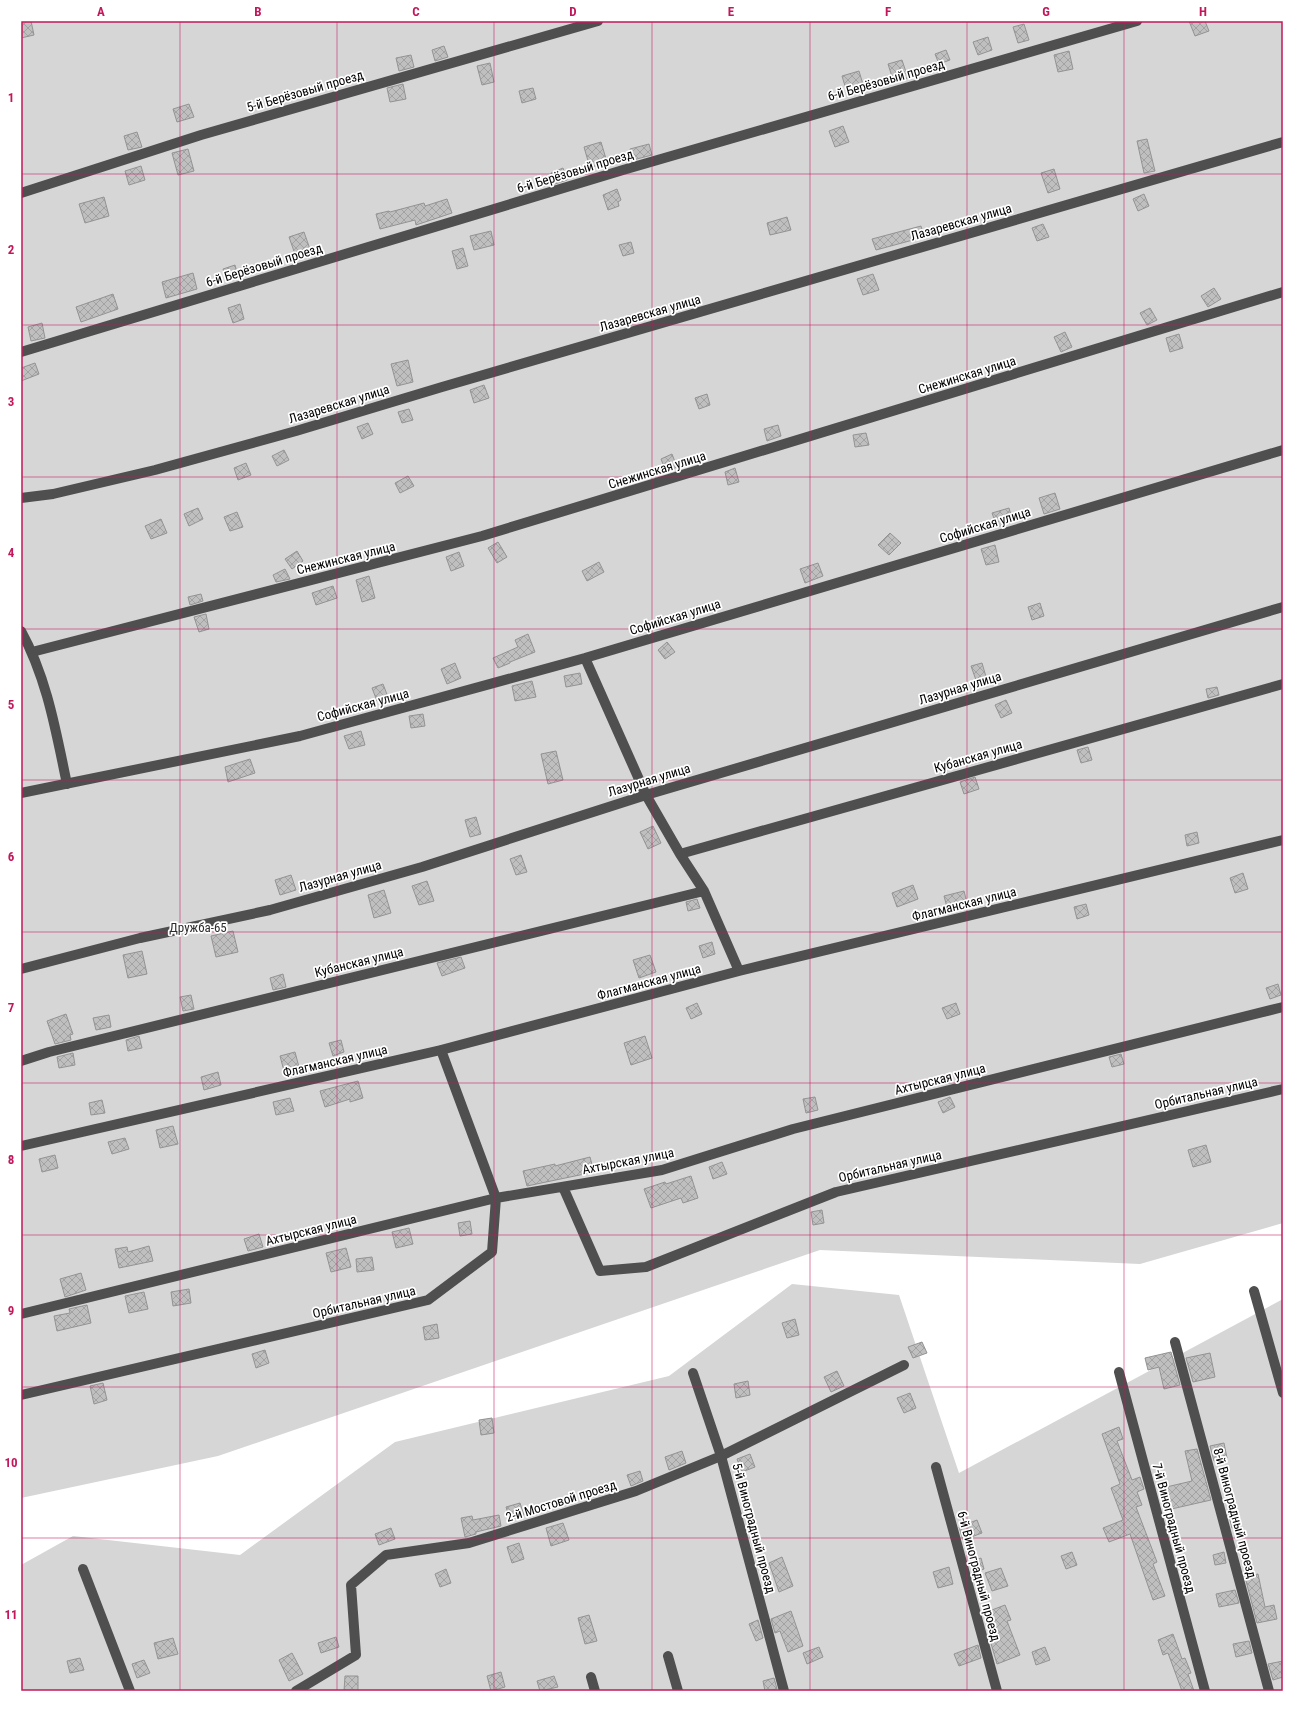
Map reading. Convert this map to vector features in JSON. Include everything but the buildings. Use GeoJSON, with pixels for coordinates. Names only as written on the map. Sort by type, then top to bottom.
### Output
{"type":"FeatureCollection","features":[{"type":"Feature","properties":{"kind":"lane","name":"5-й Берёзовый проезд"},"geometry":{"type":"LineString","coordinates":[[21,192],[216,131],[598,21]]}},
{"type":"Feature","properties":{"kind":"lane","name":"6-й Берёзовый проезд"},"geometry":{"type":"LineString","coordinates":[[21,352],[623,170],[1137,21]]}},
{"type":"Feature","properties":{"kind":"lane","name":"Лазаревская улица"},"geometry":{"type":"LineString","coordinates":[[21,498],[54,494],[155,470],[266,439],[1283,142]]}},
{"type":"Feature","properties":{"kind":"lane","name":"Снежинская улица"},"geometry":{"type":"LineString","coordinates":[[32,652],[482,536],[1283,292]]}},
{"type":"Feature","properties":{"kind":"lane","name":"Софийская улица"},"geometry":{"type":"LineString","coordinates":[[21,792],[67,784],[300,736],[585,658],[1283,450]]}},
{"type":"Feature","properties":{"kind":"lane","name":"Лазурная улица"},"geometry":{"type":"LineString","coordinates":[[21,969],[140,938],[277,908],[422,867],[646,794],[1283,606]]}},
{"type":"Feature","properties":{"kind":"lane"},"geometry":{"type":"LineString","coordinates":[[21,631],[32,652],[53,719],[67,784]]}},
{"type":"Feature","properties":{"kind":"lane"},"geometry":{"type":"LineString","coordinates":[[585,658],[646,794],[680,854],[704,891],[739,971]]}},
{"type":"Feature","properties":{"kind":"lane","name":"Кубанская улица"},"geometry":{"type":"LineString","coordinates":[[680,854],[1283,684]]}},
{"type":"Feature","properties":{"kind":"lane","name":"Флагманская улица"},"geometry":{"type":"LineString","coordinates":[[21,1146],[441,1050],[739,971],[1283,840]]}},
{"type":"Feature","properties":{"kind":"lane","name":"Кубанская улица"},"geometry":{"type":"LineString","coordinates":[[21,1060],[704,891]]}},
{"type":"Feature","properties":{"kind":"lane","name":"Ахтырская улица"},"geometry":{"type":"LineString","coordinates":[[21,1314],[496,1198],[662,1170],[793,1129],[1283,1007]]}},
{"type":"Feature","properties":{"kind":"lane","name":"Орбитальная улица"},"geometry":{"type":"LineString","coordinates":[[21,1395],[428,1300],[492,1252],[496,1198],[441,1050]]}},
{"type":"Feature","properties":{"kind":"lane","name":"Орбитальная улица"},"geometry":{"type":"LineString","coordinates":[[563,1187],[600,1271],[646,1267],[836,1192],[1283,1089]]}},
{"type":"Feature","properties":{"kind":"lane"},"geometry":{"type":"LineString","coordinates":[[1254,1291],[1283,1393]]}},
{"type":"Feature","properties":{"kind":"lane","name":"8-й Виноградный проезд"},"geometry":{"type":"LineString","coordinates":[[1174,1342],[1270,1691]]}},
{"type":"Feature","properties":{"kind":"lane","name":"2-й Мостовой проезд"},"geometry":{"type":"LineString","coordinates":[[296,1691],[356,1655],[351,1585],[386,1555],[469,1543],[636,1491],[721,1456],[904,1365]]}},
{"type":"Feature","properties":{"kind":"lane","name":"7-й Виноградный проезд"},"geometry":{"type":"LineString","coordinates":[[1119,1372],[1205,1691]]}},
{"type":"Feature","properties":{"kind":"lane","name":"5-й Виноградный проезд"},"geometry":{"type":"LineString","coordinates":[[693,1374],[721,1456],[784,1691]]}},
{"type":"Feature","properties":{"kind":"lane","name":"6-й Виноградный проезд"},"geometry":{"type":"LineString","coordinates":[[936,1467],[997,1691]]}},
{"type":"Feature","properties":{"kind":"lane"},"geometry":{"type":"LineString","coordinates":[[83,1569],[130,1691]]}},
{"type":"Feature","properties":{"kind":"lane"},"geometry":{"type":"LineString","coordinates":[[668,1656],[678,1691]]}},
{"type":"Feature","properties":{"kind":"lane"},"geometry":{"type":"LineString","coordinates":[[591,1677],[595,1691]]}},
{"type":"Feature","properties":{"kind":"green space","name":"Дружба-65"},"geometry":{"type":"Polygon","coordinates":[[[21,21],[1283,21],[1283,1223],[1140,1264],[820,1250],[218,1456],[21,1498],[21,21]]]}},
{"type":"Feature","properties":{"kind":"green space"},"geometry":{"type":"Polygon","coordinates":[[[792,1284],[899,1295],[959,1473],[1283,1299],[1283,1691],[21,1691],[21,1565],[73,1536],[240,1555],[395,1442],[669,1376],[792,1284]]]}}]}
